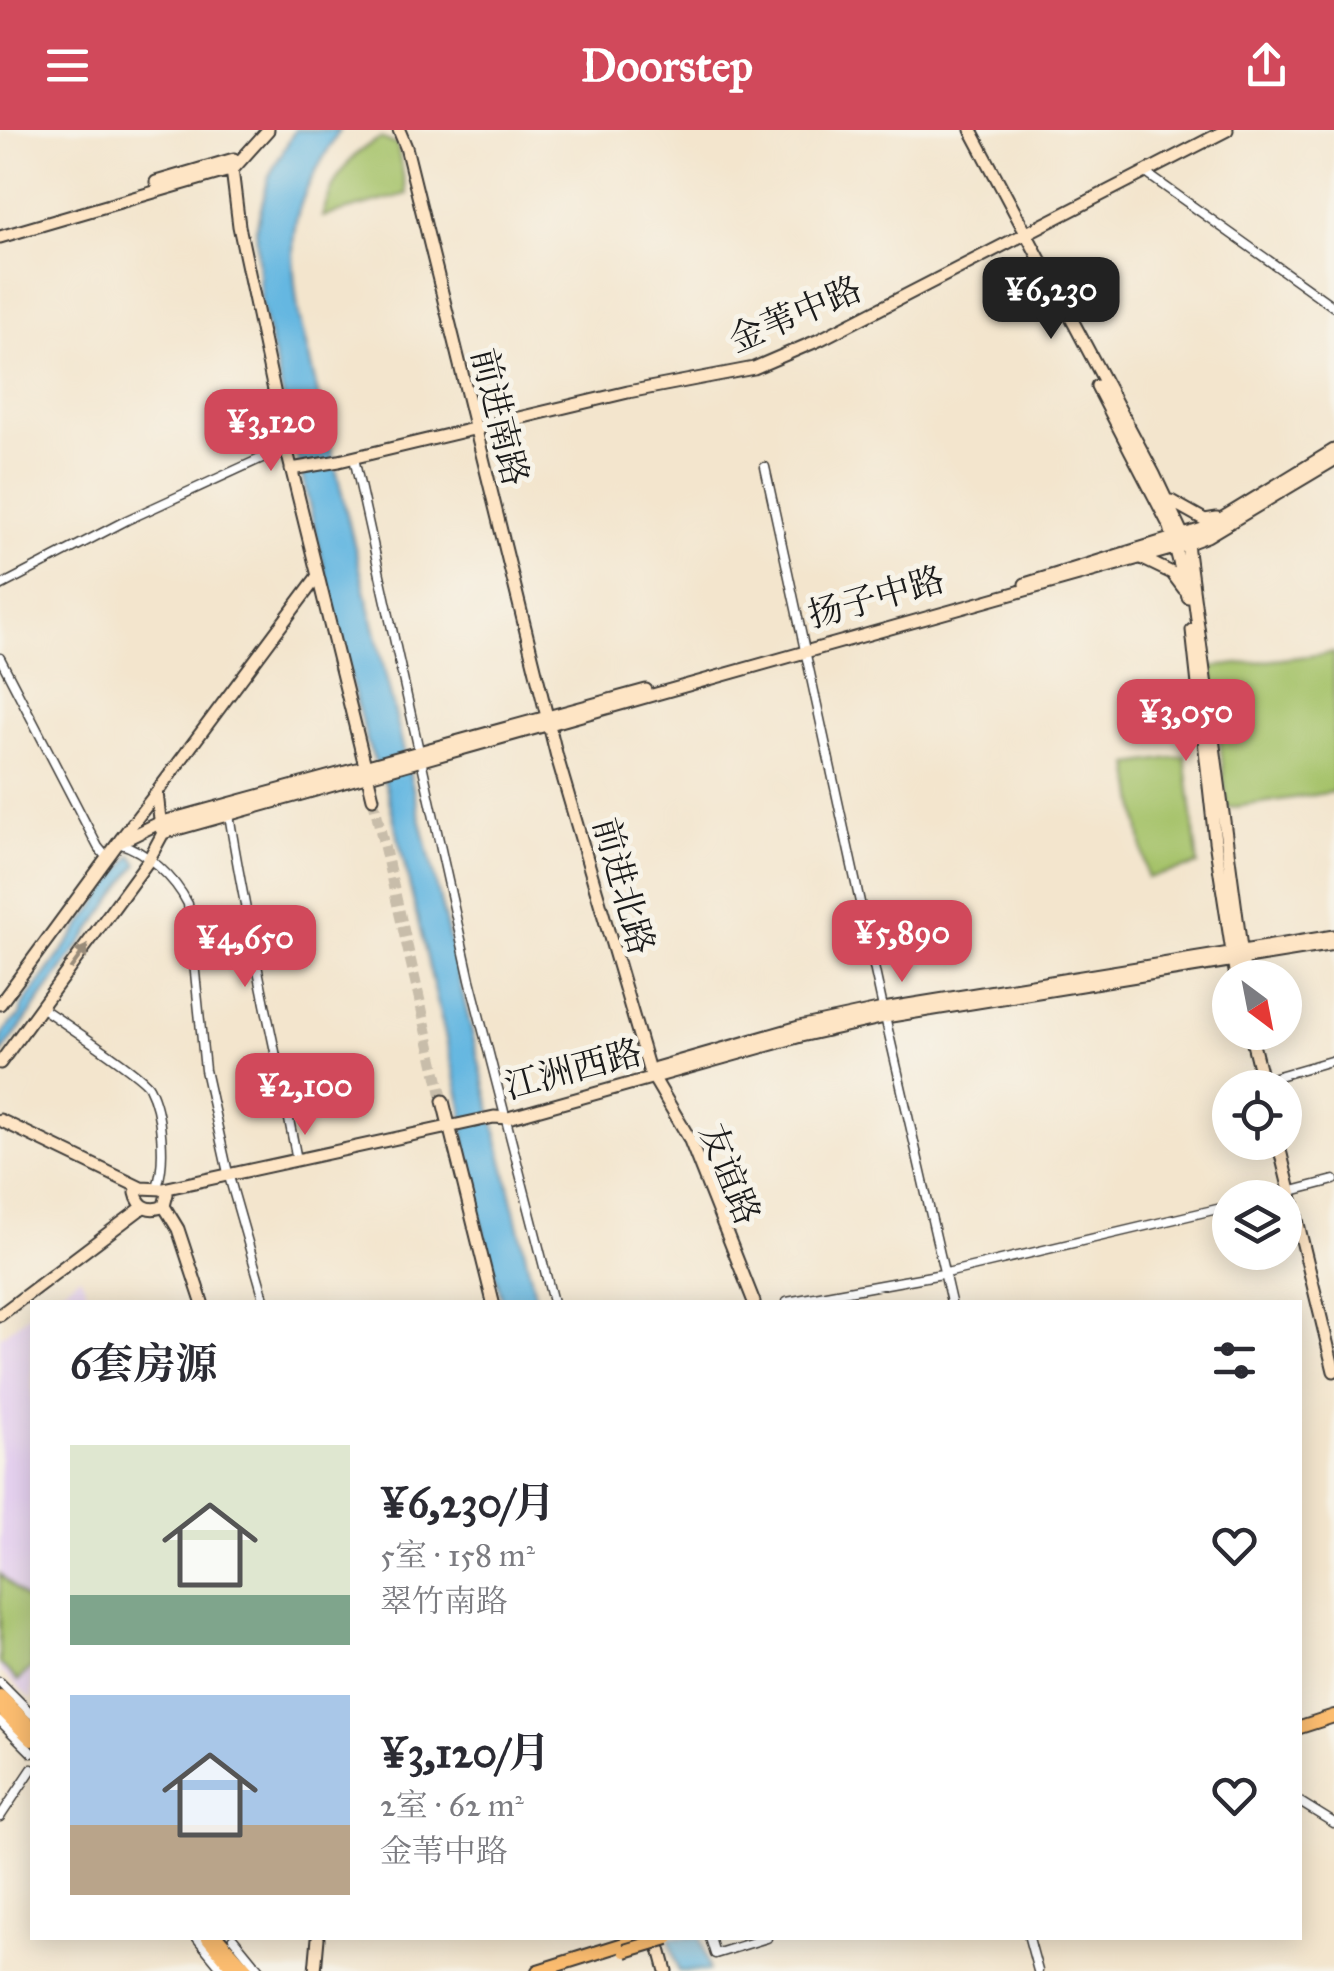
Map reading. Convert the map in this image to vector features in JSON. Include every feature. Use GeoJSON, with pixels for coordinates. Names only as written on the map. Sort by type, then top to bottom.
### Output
{"type":"FeatureCollection","features":[{"type":"Feature","properties":{"kind":"main road"},"geometry":{"type":"LineString","coordinates":[[0,229],[232,165],[260,130]]}},
{"type":"Feature","properties":{"kind":"main road"},"geometry":{"type":"LineString","coordinates":[[0,237],[232,165],[268,130]]}},
{"type":"Feature","properties":{"kind":"main road","name":"前进南路"},"geometry":{"type":"LineString","coordinates":[[399,130],[548,722]]}},
{"type":"Feature","properties":{"kind":"main road"},"geometry":{"type":"LineString","coordinates":[[962,130],[1163,492],[1181,541],[1236,960]]}},
{"type":"Feature","properties":{"kind":"main road"},"geometry":{"type":"LineString","coordinates":[[970,130],[1181,541],[1238,960]]}},
{"type":"Feature","properties":{"kind":"main road","name":"金苇中路"},"geometry":{"type":"LineString","coordinates":[[294,469],[754,368],[819,340],[1228,130]]}},
{"type":"Feature","properties":{"kind":"main road"},"geometry":{"type":"LineString","coordinates":[[232,165],[239,226],[286,447],[373,798]]}},
{"type":"Feature","properties":{"kind":"main road","name":"扬子中路"},"geometry":{"type":"LineString","coordinates":[[806,649],[1140,558],[1226,516],[1334,450]]}},
{"type":"Feature","properties":{"kind":"main road","name":"扬子中路"},"geometry":{"type":"LineString","coordinates":[[369,770],[1207,536],[1334,460]]}},
{"type":"Feature","properties":{"kind":"main road"},"geometry":{"type":"LineString","coordinates":[[1163,492],[1174,505],[1205,520],[1226,516]]}},
{"type":"Feature","properties":{"kind":"main road"},"geometry":{"type":"LineString","coordinates":[[1140,558],[1172,573],[1188,596]]}},
{"type":"Feature","properties":{"kind":"main road"},"geometry":{"type":"LineString","coordinates":[[0,1004],[318,577]]}},
{"type":"Feature","properties":{"kind":"main road","name":"前进北路"},"geometry":{"type":"LineString","coordinates":[[548,722],[651,1073]]}},
{"type":"Feature","properties":{"kind":"main road"},"geometry":{"type":"LineString","coordinates":[[161,828],[228,814],[369,770]]}},
{"type":"Feature","properties":{"kind":"main road"},"geometry":{"type":"LineString","coordinates":[[118,843],[369,770]]}},
{"type":"Feature","properties":{"kind":"main road"},"geometry":{"type":"LineString","coordinates":[[0,1063],[148,861],[161,828],[157,792]]}},
{"type":"Feature","properties":{"kind":"main road","name":"江洲西路"},"geometry":{"type":"LineString","coordinates":[[139,1190],[502,1115],[798,1028],[1334,936]]}},
{"type":"Feature","properties":{"kind":"main road","name":"江洲西路"},"geometry":{"type":"LineString","coordinates":[[1236,955],[1334,944]]}},
{"type":"Feature","properties":{"kind":"main road","name":"友谊路"},"geometry":{"type":"LineString","coordinates":[[651,1073],[689,1138],[753,1300]]}},
{"type":"Feature","properties":{"kind":"main road"},"geometry":{"type":"LineString","coordinates":[[443,1101],[453,1127],[494,1300]]}},
{"type":"Feature","properties":{"kind":"main road"},"geometry":{"type":"LineString","coordinates":[[0,1124],[139,1190],[138,1202],[143,1207]]}},
{"type":"Feature","properties":{"kind":"main road"},"geometry":{"type":"LineString","coordinates":[[160,1188],[167,1194],[164,1206],[178,1230],[201,1300]]}},
{"type":"Feature","properties":{"kind":"main road"},"geometry":{"type":"LineString","coordinates":[[0,1315],[143,1207],[164,1206]]}},
{"type":"Feature","properties":{"kind":"main road"},"geometry":{"type":"LineString","coordinates":[[1302,1221],[1334,1343]]}},
{"type":"Feature","properties":{"kind":"main road"},"geometry":{"type":"LineString","coordinates":[[1302,1226],[1334,1371]]}},
{"type":"Feature","properties":{"kind":"main road"},"geometry":{"type":"LineString","coordinates":[[0,1696],[30,1726]]}},
{"type":"Feature","properties":{"kind":"main road"},"geometry":{"type":"LineString","coordinates":[[0,1708],[30,1738]]}},
{"type":"Feature","properties":{"kind":"main road"},"geometry":{"type":"LineString","coordinates":[[1302,1726],[1334,1716]]}},
{"type":"Feature","properties":{"kind":"main road"},"geometry":{"type":"LineString","coordinates":[[1302,1735],[1334,1725]]}},
{"type":"Feature","properties":{"kind":"main road"},"geometry":{"type":"LineString","coordinates":[[210,1940],[235,1971]]}},
{"type":"Feature","properties":{"kind":"main road"},"geometry":{"type":"LineString","coordinates":[[220,1940],[248,1971]]}},
{"type":"Feature","properties":{"kind":"main road"},"geometry":{"type":"LineString","coordinates":[[315,1971],[318,1940]]}},
{"type":"Feature","properties":{"kind":"main road"},"geometry":{"type":"LineString","coordinates":[[562,1971],[640,1940]]}},
{"type":"Feature","properties":{"kind":"main road"},"geometry":{"type":"LineString","coordinates":[[658,1940],[666,1971]]}},
{"type":"Feature","properties":{"kind":"main road"},"geometry":{"type":"LineString","coordinates":[[538,1971],[659,1940]]}},
{"type":"Feature","properties":{"kind":"street"},"geometry":{"type":"LineString","coordinates":[[1146,173],[1334,307]]}},
{"type":"Feature","properties":{"kind":"street"},"geometry":{"type":"LineString","coordinates":[[0,586],[126,520],[286,447]]}},
{"type":"Feature","properties":{"kind":"street"},"geometry":{"type":"LineString","coordinates":[[354,458],[470,980],[552,1300]]}},
{"type":"Feature","properties":{"kind":"street"},"geometry":{"type":"LineString","coordinates":[[765,467],[950,1300]]}},
{"type":"Feature","properties":{"kind":"street"},"geometry":{"type":"LineString","coordinates":[[0,658],[107,858]]}},
{"type":"Feature","properties":{"kind":"street"},"geometry":{"type":"LineString","coordinates":[[228,814],[298,1160]]}},
{"type":"Feature","properties":{"kind":"street"},"geometry":{"type":"LineString","coordinates":[[118,843],[138,850],[178,883],[188,904],[205,1070],[228,1174],[263,1300]]}},
{"type":"Feature","properties":{"kind":"street"},"geometry":{"type":"LineString","coordinates":[[42,1008],[148,1084],[164,1166],[160,1188]]}},
{"type":"Feature","properties":{"kind":"street"},"geometry":{"type":"LineString","coordinates":[[1302,1072],[1334,1060]]}},
{"type":"Feature","properties":{"kind":"street"},"geometry":{"type":"LineString","coordinates":[[1302,1188],[1334,1180]]}},
{"type":"Feature","properties":{"kind":"street"},"geometry":{"type":"LineString","coordinates":[[798,1300],[942,1274],[1212,1210]]}},
{"type":"Feature","properties":{"kind":"street"},"geometry":{"type":"LineString","coordinates":[[0,1682],[30,1712]]}},
{"type":"Feature","properties":{"kind":"street"},"geometry":{"type":"LineString","coordinates":[[0,1721],[30,1751]]}},
{"type":"Feature","properties":{"kind":"street"},"geometry":{"type":"LineString","coordinates":[[0,1817],[30,1773]]}},
{"type":"Feature","properties":{"kind":"street"},"geometry":{"type":"LineString","coordinates":[[1302,1803],[1334,1823]]}},
{"type":"Feature","properties":{"kind":"street"},"geometry":{"type":"LineString","coordinates":[[199,1940],[224,1971]]}},
{"type":"Feature","properties":{"kind":"street"},"geometry":{"type":"LineString","coordinates":[[234,1940],[260,1971]]}},
{"type":"Feature","properties":{"kind":"street"},"geometry":{"type":"LineString","coordinates":[[711,1940],[715,1954],[761,1940]]}},
{"type":"Feature","properties":{"kind":"street"},"geometry":{"type":"LineString","coordinates":[[1030,1940],[1038,1971]]}},
{"type":"Feature","properties":{"kind":"shaded area"},"geometry":{"type":"Polygon","coordinates":[[[80,1276],[91,1300],[48,1300],[80,1276]]]}},
{"type":"Feature","properties":{"kind":"shaded area"},"geometry":{"type":"Polygon","coordinates":[[[30,1314],[30,1697],[0,1671],[0,1337],[30,1314]]]}},
{"type":"Feature","properties":{"kind":"green space"},"geometry":{"type":"Polygon","coordinates":[[[381,138],[397,145],[407,194],[322,217],[343,170],[359,152],[381,138]]]}},
{"type":"Feature","properties":{"kind":"green space"},"geometry":{"type":"Polygon","coordinates":[[[1334,653],[1334,792],[1227,808],[1212,667],[1334,653]]]}},
{"type":"Feature","properties":{"kind":"green space"},"geometry":{"type":"Polygon","coordinates":[[[1185,756],[1198,865],[1147,878],[1130,764],[1185,756]]]}},
{"type":"Feature","properties":{"kind":"green space"},"geometry":{"type":"Polygon","coordinates":[[[0,1574],[30,1604],[30,1669],[18,1681],[0,1664],[0,1574]]]}},
{"type":"Feature","properties":{"kind":"water"},"geometry":{"type":"Polygon","coordinates":[[[295,130],[340,130],[312,179],[297,218],[293,260],[299,316],[537,1300],[502,1300],[489,1254],[471,1180],[462,1106],[386,786],[368,745],[357,705],[261,304],[256,229],[269,176],[295,130]]]}},
{"type":"Feature","properties":{"kind":"water"},"geometry":{"type":"Polygon","coordinates":[[[132,855],[138,864],[0,1056],[7,1028],[20,1016],[22,1007],[132,855]]]}},
{"type":"Feature","properties":{"kind":"water"},"geometry":{"type":"Polygon","coordinates":[[[670,1940],[701,1940],[709,1971],[678,1971],[670,1940]]]}},
{"type":"Feature","properties":{"kind":"tunnel"},"geometry":{"type":"LineString","coordinates":[[373,798],[443,1101]]}}]}
